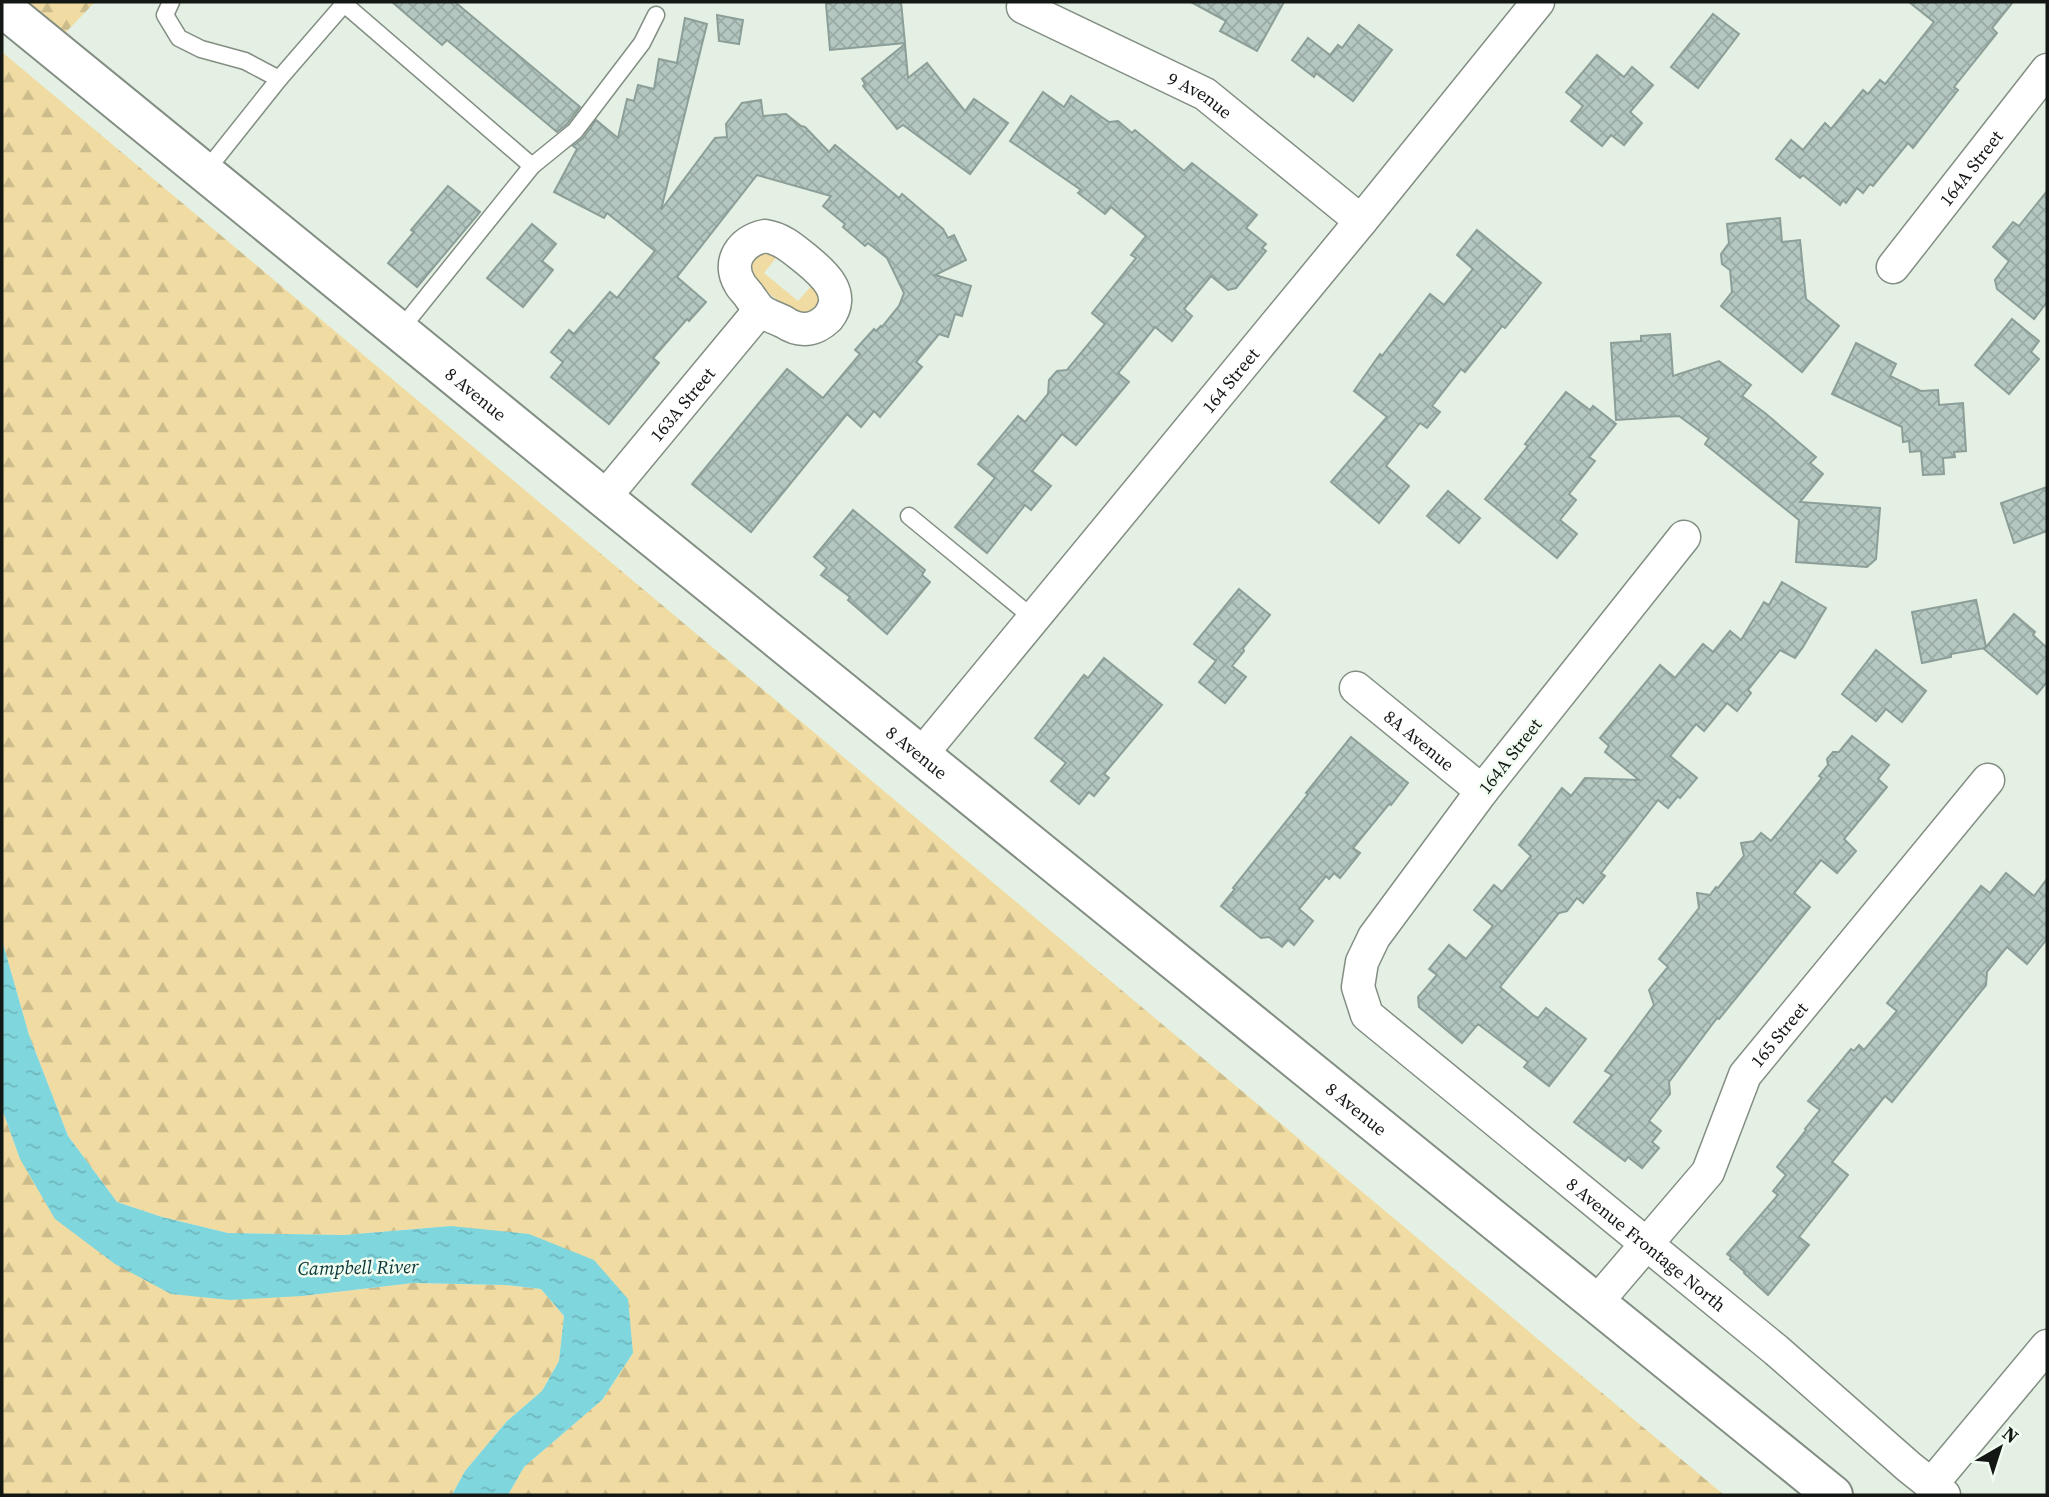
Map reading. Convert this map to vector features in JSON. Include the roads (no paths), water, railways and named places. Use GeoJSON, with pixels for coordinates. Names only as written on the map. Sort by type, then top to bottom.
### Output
{"type":"FeatureCollection","features":[{"type":"Feature","properties":{"kind":"main road","name":"8 Avenue"},"geometry":{"type":"LineString","coordinates":[[2,7],[1833,1495]]}},
{"type":"Feature","properties":{"kind":"street","name":"9 Avenue"},"geometry":{"type":"LineString","coordinates":[[1028,2],[1023,7],[1205,94],[1361,221]]}},
{"type":"Feature","properties":{"kind":"street","name":"164 Street"},"geometry":{"type":"LineString","coordinates":[[921,755],[1538,2]]}},
{"type":"Feature","properties":{"kind":"street","name":"164A Street"},"geometry":{"type":"LineString","coordinates":[[1893,267],[2047,71]]}},
{"type":"Feature","properties":{"kind":"street","name":"163A Street"},"geometry":{"type":"LineString","coordinates":[[604,498],[760,310]]}},
{"type":"Feature","properties":{"kind":"street","name":"164A Street"},"geometry":{"type":"LineString","coordinates":[[1358,987],[1362,962],[1374,937],[1482,791],[1684,537]]}},
{"type":"Feature","properties":{"kind":"street","name":"8A Avenue"},"geometry":{"type":"LineString","coordinates":[[1356,688],[1482,791]]}},
{"type":"Feature","properties":{"kind":"street","name":"165 Street"},"geometry":{"type":"LineString","coordinates":[[1596,1303],[1708,1172],[1745,1075],[1988,780]]}},
{"type":"Feature","properties":{"kind":"street","name":"8 Avenue Frontage North"},"geometry":{"type":"LineString","coordinates":[[1358,987],[1367,1015],[1776,1350],[1938,1490]]}},
{"type":"Feature","properties":{"kind":"street"},"geometry":{"type":"LineString","coordinates":[[1938,1490],[2047,1346]]}},
{"type":"Feature","properties":{"kind":"lane"},"geometry":{"type":"LineString","coordinates":[[171,2],[164,15],[179,38],[201,49],[245,61],[279,79]]}},
{"type":"Feature","properties":{"kind":"lane"},"geometry":{"type":"LineString","coordinates":[[205,172],[343,3],[532,166]]}},
{"type":"Feature","properties":{"kind":"lane"},"geometry":{"type":"LineString","coordinates":[[400,330],[532,166],[575,131],[642,44],[656,15]]}},
{"type":"Feature","properties":{"kind":"lane"},"geometry":{"type":"LineString","coordinates":[[909,516],[1033,618]]}},
{"type":"Feature","properties":{"kind":"water","name":"Campbell River"},"geometry":{"type":"Polygon","coordinates":[[[2,940],[29,1035],[68,1136],[117,1202],[162,1217],[228,1233],[344,1235],[451,1226],[529,1234],[594,1260],[628,1299],[633,1353],[602,1400],[524,1467],[508,1495],[452,1495],[465,1471],[507,1421],[542,1391],[559,1361],[564,1316],[541,1289],[505,1285],[413,1283],[302,1296],[230,1300],[171,1294],[115,1264],[55,1219],[20,1159],[2,1109],[2,940]]]}}]}
